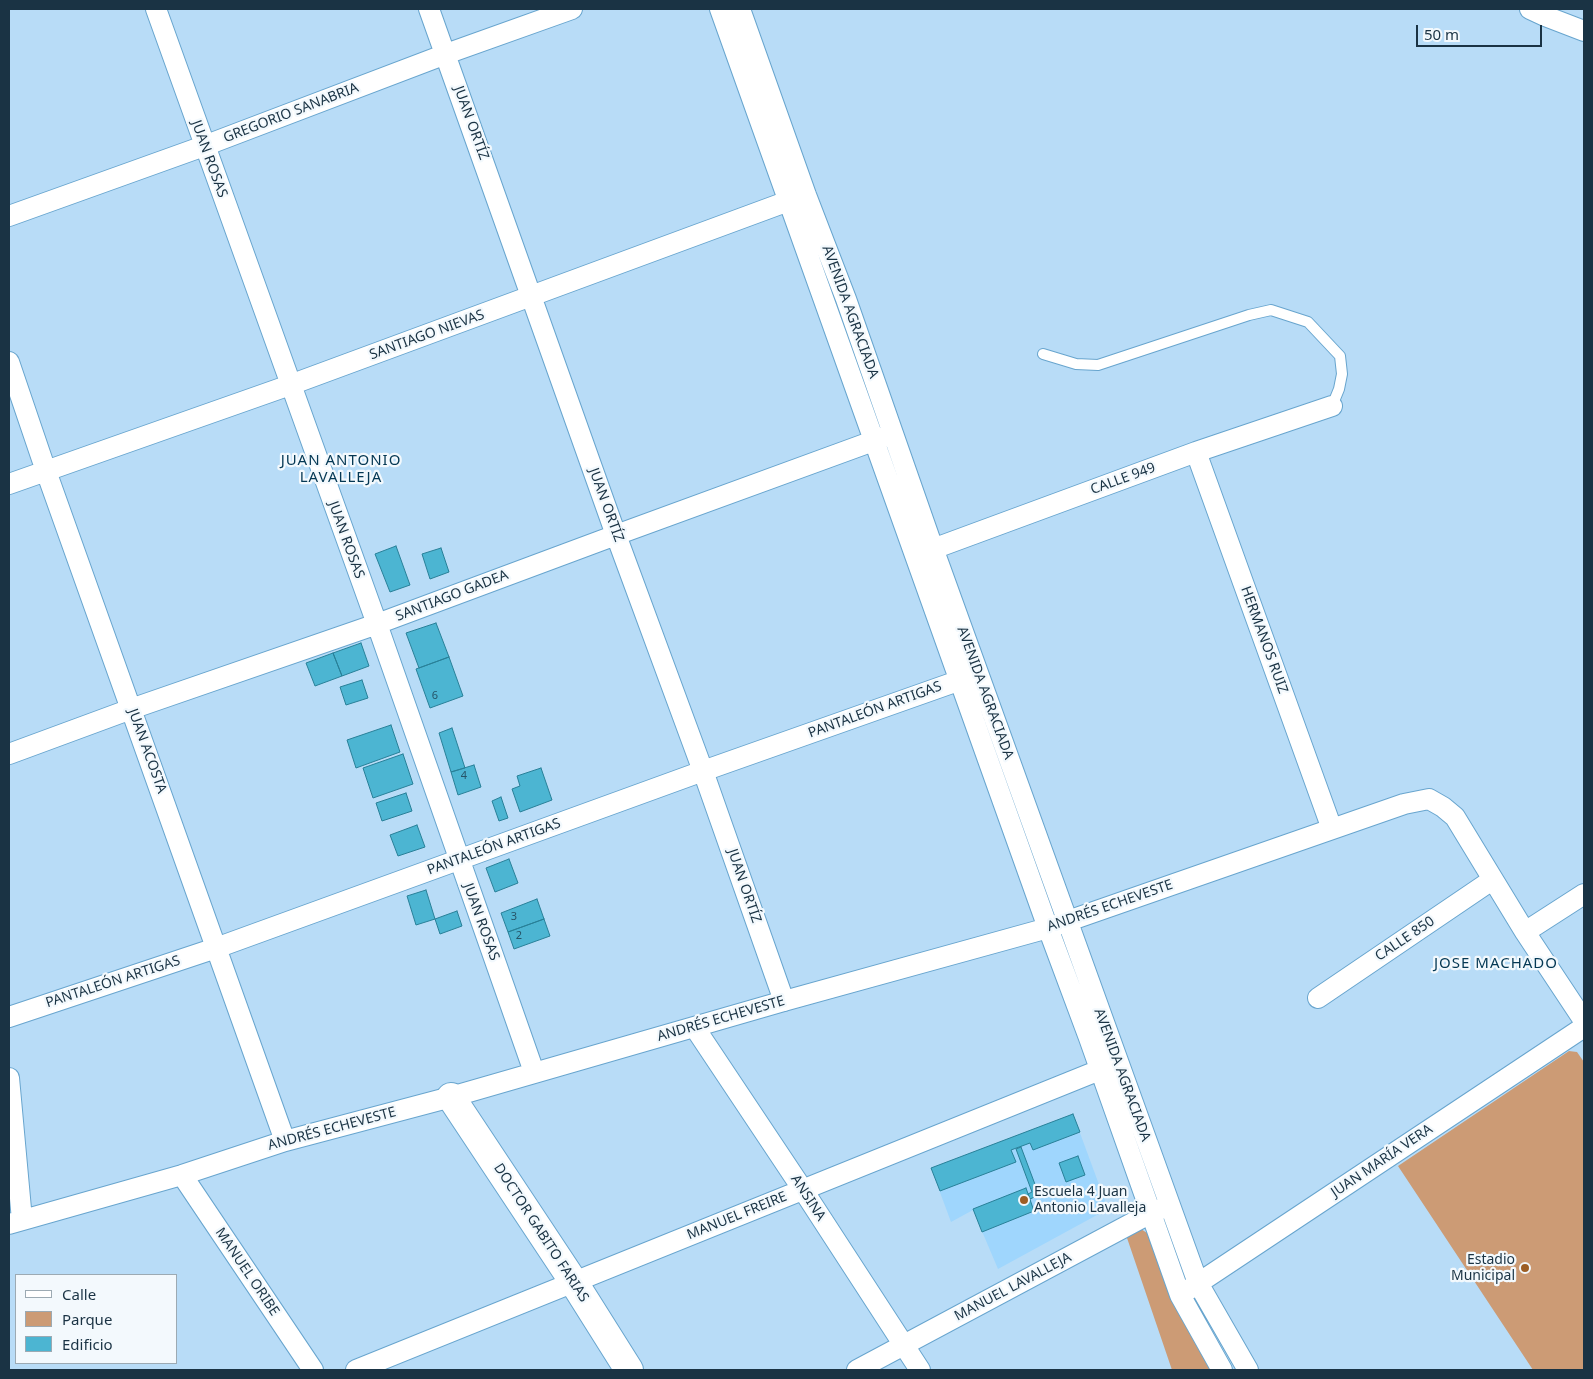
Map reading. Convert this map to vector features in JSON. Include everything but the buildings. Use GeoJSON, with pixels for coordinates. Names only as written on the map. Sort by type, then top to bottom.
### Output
{"type":"FeatureCollection","features":[{"type":"Feature","properties":{"kind":"street","name":"JUAN ROSAS"},"geometry":{"type":"LineString","coordinates":[[156,9],[377,624],[534,1072]]}},
{"type":"Feature","properties":{"kind":"street","name":"JUAN ORTÍZ"},"geometry":{"type":"LineString","coordinates":[[429,9],[784,1001]]}},
{"type":"Feature","properties":{"kind":"street","name":"GREGORIO SANABRIA"},"geometry":{"type":"LineString","coordinates":[[9,216],[204,146],[446,54],[572,9]]}},
{"type":"Feature","properties":{"kind":"street","name":"AVENIDA AGRACIADA"},"geometry":{"type":"LineString","coordinates":[[720,9],[894,433],[924,552]]}},
{"type":"Feature","properties":{"kind":"street","name":"AVENIDA AGRACIADA"},"geometry":{"type":"LineString","coordinates":[[740,9],[875,440],[924,552],[969,677],[1067,922],[1151,1213],[1180,1295],[1222,1370]]}},
{"type":"Feature","properties":{"kind":"street"},"geometry":{"type":"LineString","coordinates":[[1530,9],[1584,31]]}},
{"type":"Feature","properties":{"kind":"street","name":"SANTIAGO NIEVAS"},"geometry":{"type":"LineString","coordinates":[[9,484],[290,385],[798,198]]}},
{"type":"Feature","properties":{"kind":"street","name":"JUAN ACOSTA"},"geometry":{"type":"LineString","coordinates":[[9,362],[46,472],[285,1141]]}},
{"type":"Feature","properties":{"kind":"street","name":"CALLE 949"},"geometry":{"type":"LineString","coordinates":[[924,552],[1196,452],[1332,406]]}},
{"type":"Feature","properties":{"kind":"street","name":"SANTIAGO GADEA"},"geometry":{"type":"LineString","coordinates":[[9,754],[131,708],[377,624],[616,534],[894,433]]}},
{"type":"Feature","properties":{"kind":"street","name":"HERMANOS RUIZ"},"geometry":{"type":"LineString","coordinates":[[1196,452],[1332,829]]}},
{"type":"Feature","properties":{"kind":"street","name":"AVENIDA AGRACIADA"},"geometry":{"type":"LineString","coordinates":[[969,677],[1048,928],[1170,1206],[1198,1283],[1248,1370]]}},
{"type":"Feature","properties":{"kind":"street","name":"PANTALEÓN ARTIGAS"},"geometry":{"type":"LineString","coordinates":[[9,1017],[216,948],[703,771],[969,677]]}},
{"type":"Feature","properties":{"kind":"street","name":"ANDRÉS ECHEVESTE"},"geometry":{"type":"LineString","coordinates":[[15,1222],[182,1175],[285,1141],[451,1097],[784,1001],[1048,928],[1404,804],[1429,799],[1443,807],[1455,818],[1492,880]]}},
{"type":"Feature","properties":{"kind":"street"},"geometry":{"type":"LineString","coordinates":[[1492,880],[1584,1021]]}},
{"type":"Feature","properties":{"kind":"street","name":"CALLE 850"},"geometry":{"type":"LineString","coordinates":[[1318,998],[1492,880]]}},
{"type":"Feature","properties":{"kind":"street"},"geometry":{"type":"LineString","coordinates":[[1525,932],[1584,894]]}},
{"type":"Feature","properties":{"kind":"street","name":"JUAN MARÍA VERA"},"geometry":{"type":"LineString","coordinates":[[1180,1295],[1584,1027]]}},
{"type":"Feature","properties":{"kind":"street","name":"ANSINA"},"geometry":{"type":"LineString","coordinates":[[695,1028],[920,1370]]}},
{"type":"Feature","properties":{"kind":"street","name":"MANUEL FREIRE"},"geometry":{"type":"LineString","coordinates":[[356,1370],[1109,1066]]}},
{"type":"Feature","properties":{"kind":"street"},"geometry":{"type":"LineString","coordinates":[[9,1078],[15,1222]]}},
{"type":"Feature","properties":{"kind":"street","name":"DOCTOR GABITO FARIAS"},"geometry":{"type":"LineString","coordinates":[[451,1097],[573,1281],[629,1370]]}},
{"type":"Feature","properties":{"kind":"street","name":"MANUEL ORIBE"},"geometry":{"type":"LineString","coordinates":[[182,1175],[313,1370]]}},
{"type":"Feature","properties":{"kind":"street","name":"MANUEL LAVALLEJA"},"geometry":{"type":"LineString","coordinates":[[857,1370],[1151,1213],[1170,1206]]}},
{"type":"Feature","properties":{"kind":"lane"},"geometry":{"type":"LineString","coordinates":[[1043,354],[1076,364],[1098,365],[1249,315],[1271,310],[1308,322],[1340,356],[1342,374],[1339,389],[1332,406]]}},
{"type":"Feature","properties":{"kind":"shaded area","name":"Escuela 4 Juan Antonio Lavalleja"},"geometry":{"type":"Polygon","coordinates":[[[1073,1114],[1108,1209],[998,1269],[973,1210],[951,1222],[931,1168],[1073,1114]]]}},
{"type":"Feature","properties":{"kind":"green space","name":"Estadio Municipal"},"geometry":{"type":"Polygon","coordinates":[[[1569,1051],[1577,1052],[1584,1062],[1584,1370],[1533,1370],[1398,1166],[1569,1051]]]}},
{"type":"Feature","properties":{"kind":"green space"},"geometry":{"type":"Polygon","coordinates":[[[1141,1229],[1147,1233],[1169,1291],[1210,1370],[1172,1370],[1126,1235],[1141,1229]]]}},
{"type":"Feature","properties":{"kind":"place","name":"Escuela 4 Juan Antonio Lavalleja"},"geometry":{"type":"Point","coordinates":[1024,1200]}},
{"type":"Feature","properties":{"kind":"place","name":"Estadio Municipal"},"geometry":{"type":"Point","coordinates":[1525,1268]}},
{"type":"Feature","properties":{"kind":"district","name":"JUAN ANTONIO LAVALLEJA"},"geometry":{"type":"Point","coordinates":[341,470]}},
{"type":"Feature","properties":{"kind":"district","name":"JOSE MACHADO"},"geometry":{"type":"Point","coordinates":[1496,964]}}]}
